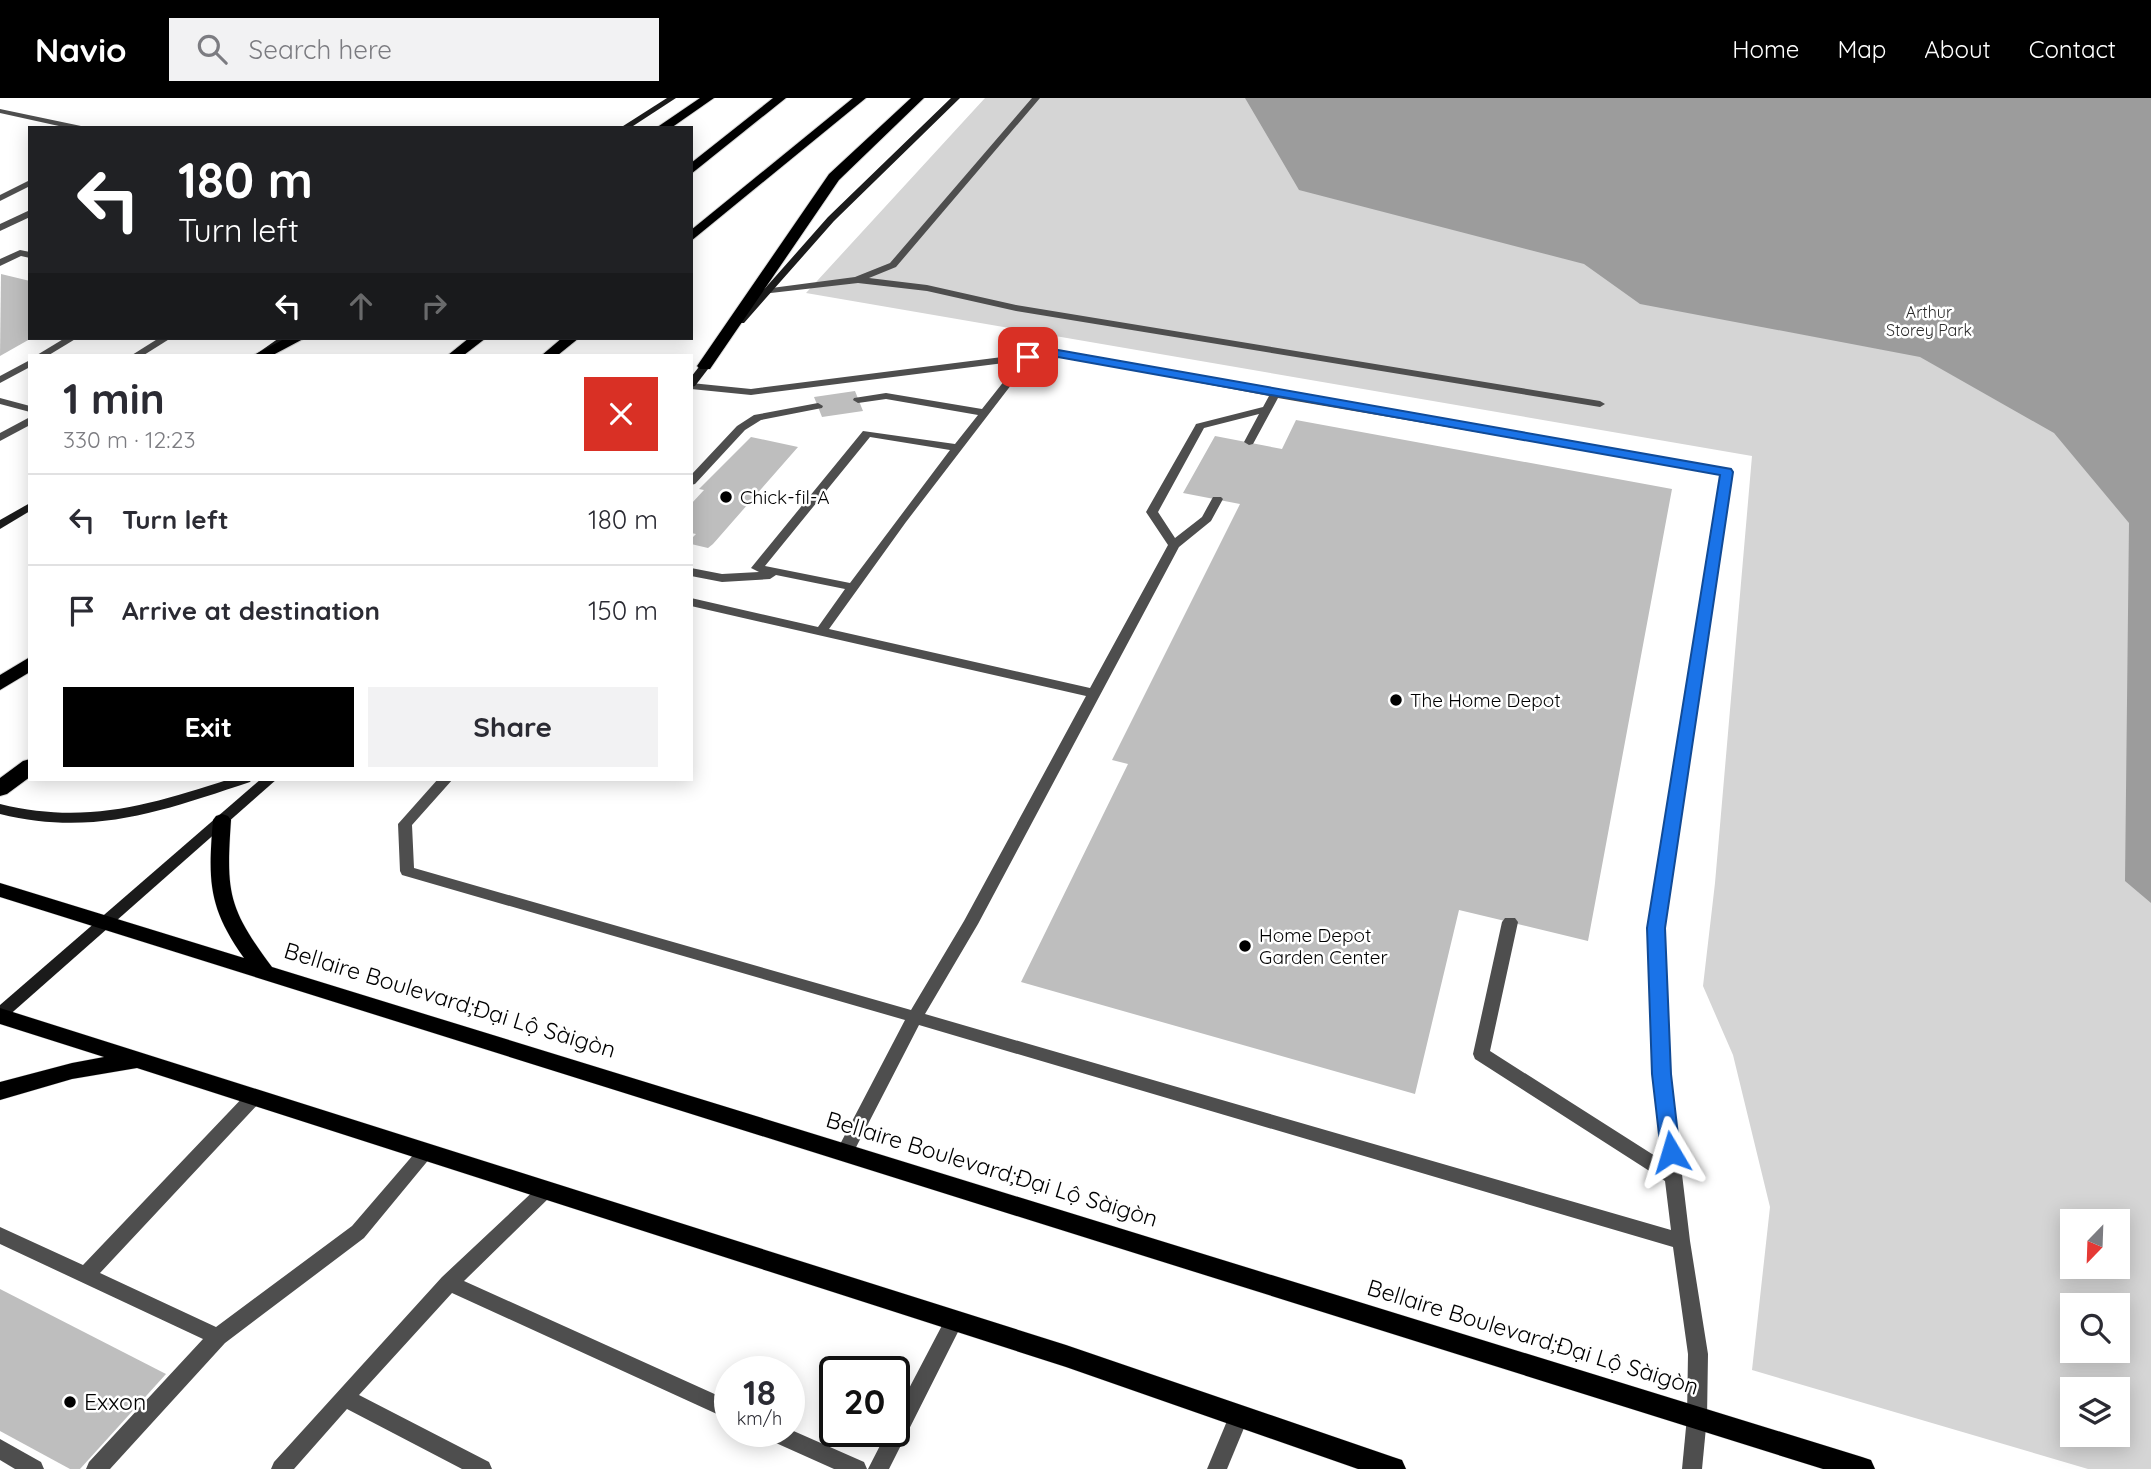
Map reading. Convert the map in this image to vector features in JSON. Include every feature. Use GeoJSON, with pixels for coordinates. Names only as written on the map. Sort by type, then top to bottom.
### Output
{"type":"FeatureCollection","features":[{"type":"Feature","properties":{"kind":"highway"},"geometry":{"type":"LineString","coordinates":[[665,126],[708,98]]}},
{"type":"Feature","properties":{"kind":"highway"},"geometry":{"type":"LineString","coordinates":[[693,168],[780,98]]}},
{"type":"Feature","properties":{"kind":"highway"},"geometry":{"type":"LineString","coordinates":[[693,235],[860,98]]}},
{"type":"Feature","properties":{"kind":"highway"},"geometry":{"type":"LineString","coordinates":[[705,366],[834,177],[918,98]]}},
{"type":"Feature","properties":{"kind":"highway"},"geometry":{"type":"LineString","coordinates":[[263,354],[292,340]]}},
{"type":"Feature","properties":{"kind":"highway"},"geometry":{"type":"LineString","coordinates":[[456,354],[475,340]]}},
{"type":"Feature","properties":{"kind":"highway"},"geometry":{"type":"LineString","coordinates":[[550,354],[568,340]]}},
{"type":"Feature","properties":{"kind":"highway"},"geometry":{"type":"LineString","coordinates":[[0,684],[28,664]]}},
{"type":"Feature","properties":{"kind":"highway"},"geometry":{"type":"LineString","coordinates":[[0,789],[28,768]]}},
{"type":"Feature","properties":{"kind":"main road"},"geometry":{"type":"LineString","coordinates":[[627,126],[672,98]]}},
{"type":"Feature","properties":{"kind":"main road"},"geometry":{"type":"LineString","coordinates":[[693,382],[764,292],[831,219],[956,98]]}},
{"type":"Feature","properties":{"kind":"main road"},"geometry":{"type":"LineString","coordinates":[[262,354],[282,340]]}},
{"type":"Feature","properties":{"kind":"main road"},"geometry":{"type":"LineString","coordinates":[[0,525],[28,507]]}},
{"type":"Feature","properties":{"kind":"main road"},"geometry":{"type":"LineString","coordinates":[[0,809],[43,817],[83,820],[150,809],[239,781]]}},
{"type":"Feature","properties":{"kind":"main road"},"geometry":{"type":"LineString","coordinates":[[0,1015],[268,781]]}},
{"type":"Feature","properties":{"kind":"main road"},"geometry":{"type":"LineString","coordinates":[[222,820],[218,859],[220,898],[233,930],[266,973]]}},
{"type":"Feature","properties":{"kind":"main road","name":"Bellaire Boulevard;Đại Lộ Sàigòn"},"geometry":{"type":"LineString","coordinates":[[0,890],[1862,1469]]}},
{"type":"Feature","properties":{"kind":"main road"},"geometry":{"type":"LineString","coordinates":[[0,1015],[955,1320],[1392,1469]]}},
{"type":"Feature","properties":{"kind":"main road"},"geometry":{"type":"LineString","coordinates":[[0,1091],[72,1071],[137,1060]]}},
{"type":"Feature","properties":{"kind":"street"},"geometry":{"type":"LineString","coordinates":[[858,280],[893,265],[1036,98]]}},
{"type":"Feature","properties":{"kind":"street"},"geometry":{"type":"LineString","coordinates":[[0,111],[72,126]]}},
{"type":"Feature","properties":{"kind":"street"},"geometry":{"type":"LineString","coordinates":[[0,198],[28,184]]}},
{"type":"Feature","properties":{"kind":"street"},"geometry":{"type":"LineString","coordinates":[[0,228],[27,217]]}},
{"type":"Feature","properties":{"kind":"street"},"geometry":{"type":"LineString","coordinates":[[0,263],[20,253],[28,255]]}},
{"type":"Feature","properties":{"kind":"street"},"geometry":{"type":"LineString","coordinates":[[893,265],[901,276],[928,288]]}},
{"type":"Feature","properties":{"kind":"street"},"geometry":{"type":"LineString","coordinates":[[764,292],[858,280],[928,288],[1016,308],[1600,404]]}},
{"type":"Feature","properties":{"kind":"street"},"geometry":{"type":"LineString","coordinates":[[44,354],[68,340]]}},
{"type":"Feature","properties":{"kind":"street"},"geometry":{"type":"LineString","coordinates":[[139,354],[163,340]]}},
{"type":"Feature","properties":{"kind":"street"},"geometry":{"type":"LineString","coordinates":[[693,385],[751,392],[1058,353],[1275,394],[1727,472],[1656,928],[1662,1074],[1681,1241],[1698,1354],[1697,1418],[1692,1469]]}},
{"type":"Feature","properties":{"kind":"street"},"geometry":{"type":"LineString","coordinates":[[822,630],[1028,357]]}},
{"type":"Feature","properties":{"kind":"street"},"geometry":{"type":"LineString","coordinates":[[0,380],[28,364]]}},
{"type":"Feature","properties":{"kind":"street"},"geometry":{"type":"LineString","coordinates":[[1249,442],[1275,394]]}},
{"type":"Feature","properties":{"kind":"street"},"geometry":{"type":"LineString","coordinates":[[858,400],[886,396],[985,413]]}},
{"type":"Feature","properties":{"kind":"street"},"geometry":{"type":"LineString","coordinates":[[0,401],[28,408]]}},
{"type":"Feature","properties":{"kind":"street"},"geometry":{"type":"LineString","coordinates":[[693,480],[741,428],[758,417],[818,406]]}},
{"type":"Feature","properties":{"kind":"street"},"geometry":{"type":"LineString","coordinates":[[1174,545],[1152,512],[1200,426],[1267,409]]}},
{"type":"Feature","properties":{"kind":"street"},"geometry":{"type":"LineString","coordinates":[[0,438],[28,421]]}},
{"type":"Feature","properties":{"kind":"street"},"geometry":{"type":"LineString","coordinates":[[852,587],[757,568],[867,433],[957,448]]}},
{"type":"Feature","properties":{"kind":"street"},"geometry":{"type":"LineString","coordinates":[[845,1153],[915,1017],[970,924],[1174,545],[1207,519],[1217,499]]}},
{"type":"Feature","properties":{"kind":"street"},"geometry":{"type":"LineString","coordinates":[[693,572],[722,578],[795,575]]}},
{"type":"Feature","properties":{"kind":"street"},"geometry":{"type":"LineString","coordinates":[[693,602],[1093,693]]}},
{"type":"Feature","properties":{"kind":"street"},"geometry":{"type":"LineString","coordinates":[[444,781],[405,824],[407,871],[1681,1241]]}},
{"type":"Feature","properties":{"kind":"street"},"geometry":{"type":"LineString","coordinates":[[1510,922],[1481,1054],[1674,1177]]}},
{"type":"Feature","properties":{"kind":"street"},"geometry":{"type":"LineString","coordinates":[[86,1275],[254,1097]]}},
{"type":"Feature","properties":{"kind":"street"},"geometry":{"type":"LineString","coordinates":[[96,1469],[218,1337],[358,1232],[426,1152]]}},
{"type":"Feature","properties":{"kind":"street"},"geometry":{"type":"LineString","coordinates":[[281,1469],[449,1283],[545,1190]]}},
{"type":"Feature","properties":{"kind":"street"},"geometry":{"type":"LineString","coordinates":[[0,1235],[218,1337]]}},
{"type":"Feature","properties":{"kind":"street"},"geometry":{"type":"LineString","coordinates":[[449,1283],[714,1404]]}},
{"type":"Feature","properties":{"kind":"street"},"geometry":{"type":"LineString","coordinates":[[878,1469],[955,1320]]}},
{"type":"Feature","properties":{"kind":"street"},"geometry":{"type":"LineString","coordinates":[[344,1397],[482,1469]]}},
{"type":"Feature","properties":{"kind":"street"},"geometry":{"type":"LineString","coordinates":[[1217,1469],[1239,1416]]}},
{"type":"Feature","properties":{"kind":"street"},"geometry":{"type":"LineString","coordinates":[[805,1446],[857,1469]]}},
{"type":"Feature","properties":{"kind":"street"},"geometry":{"type":"LineString","coordinates":[[0,1449],[34,1469]]}},
{"type":"Feature","properties":{"kind":"green space","name":"Arthur Storey Park"},"geometry":{"type":"Polygon","coordinates":[[[985,98],[2151,98],[2151,1469],[2088,1469],[1752,1370],[1770,1207],[1733,1055],[1703,986],[1715,883],[1752,456],[806,293],[985,98]]]}},
{"type":"Feature","properties":{"kind":"shaded area"},"geometry":{"type":"Polygon","coordinates":[[[1245,98],[2151,98],[2151,903],[2125,881],[2129,523],[2054,433],[1920,357],[1640,304],[1584,264],[1299,190],[1245,98]]]}},
{"type":"Feature","properties":{"kind":"building"},"geometry":{"type":"Polygon","coordinates":[[[1,274],[28,281],[28,340],[0,356],[1,274]]]}},
{"type":"Feature","properties":{"kind":"building"},"geometry":{"type":"Polygon","coordinates":[[[855,391],[863,411],[822,417],[814,397],[855,391]]]}},
{"type":"Feature","properties":{"kind":"building","name":"The Home Depot"},"geometry":{"type":"Polygon","coordinates":[[[1296,420],[1672,489],[1588,941],[1459,910],[1415,1094],[1021,982],[1128,764],[1112,760],[1240,504],[1183,493],[1215,436],[1282,449],[1296,420]]]}},
{"type":"Feature","properties":{"kind":"building","name":"Chick-fil-A"},"geometry":{"type":"Polygon","coordinates":[[[751,437],[798,447],[708,548],[693,544],[696,534],[693,533],[693,502],[704,490],[699,489],[751,437]]]}},
{"type":"Feature","properties":{"kind":"building","name":"Exxon"},"geometry":{"type":"Polygon","coordinates":[[[0,1289],[166,1374],[80,1469],[70,1469],[0,1431],[0,1289]]]}},
{"type":"Feature","properties":{"kind":"place","name":"Chick-fil-A"},"geometry":{"type":"Point","coordinates":[726,497]}},
{"type":"Feature","properties":{"kind":"place","name":"The Home Depot"},"geometry":{"type":"Point","coordinates":[1396,700]}},
{"type":"Feature","properties":{"kind":"place","name":"Home Depot Garden Center"},"geometry":{"type":"Point","coordinates":[1245,946]}},
{"type":"Feature","properties":{"kind":"place","name":"Exxon"},"geometry":{"type":"Point","coordinates":[70,1402]}},
{"type":"Feature","properties":{"kind":"route"},"geometry":{"type":"LineString","coordinates":[[1028,357],[1058,353],[1727,472],[1656,928],[1662,1074],[1671,1152]]}}]}
